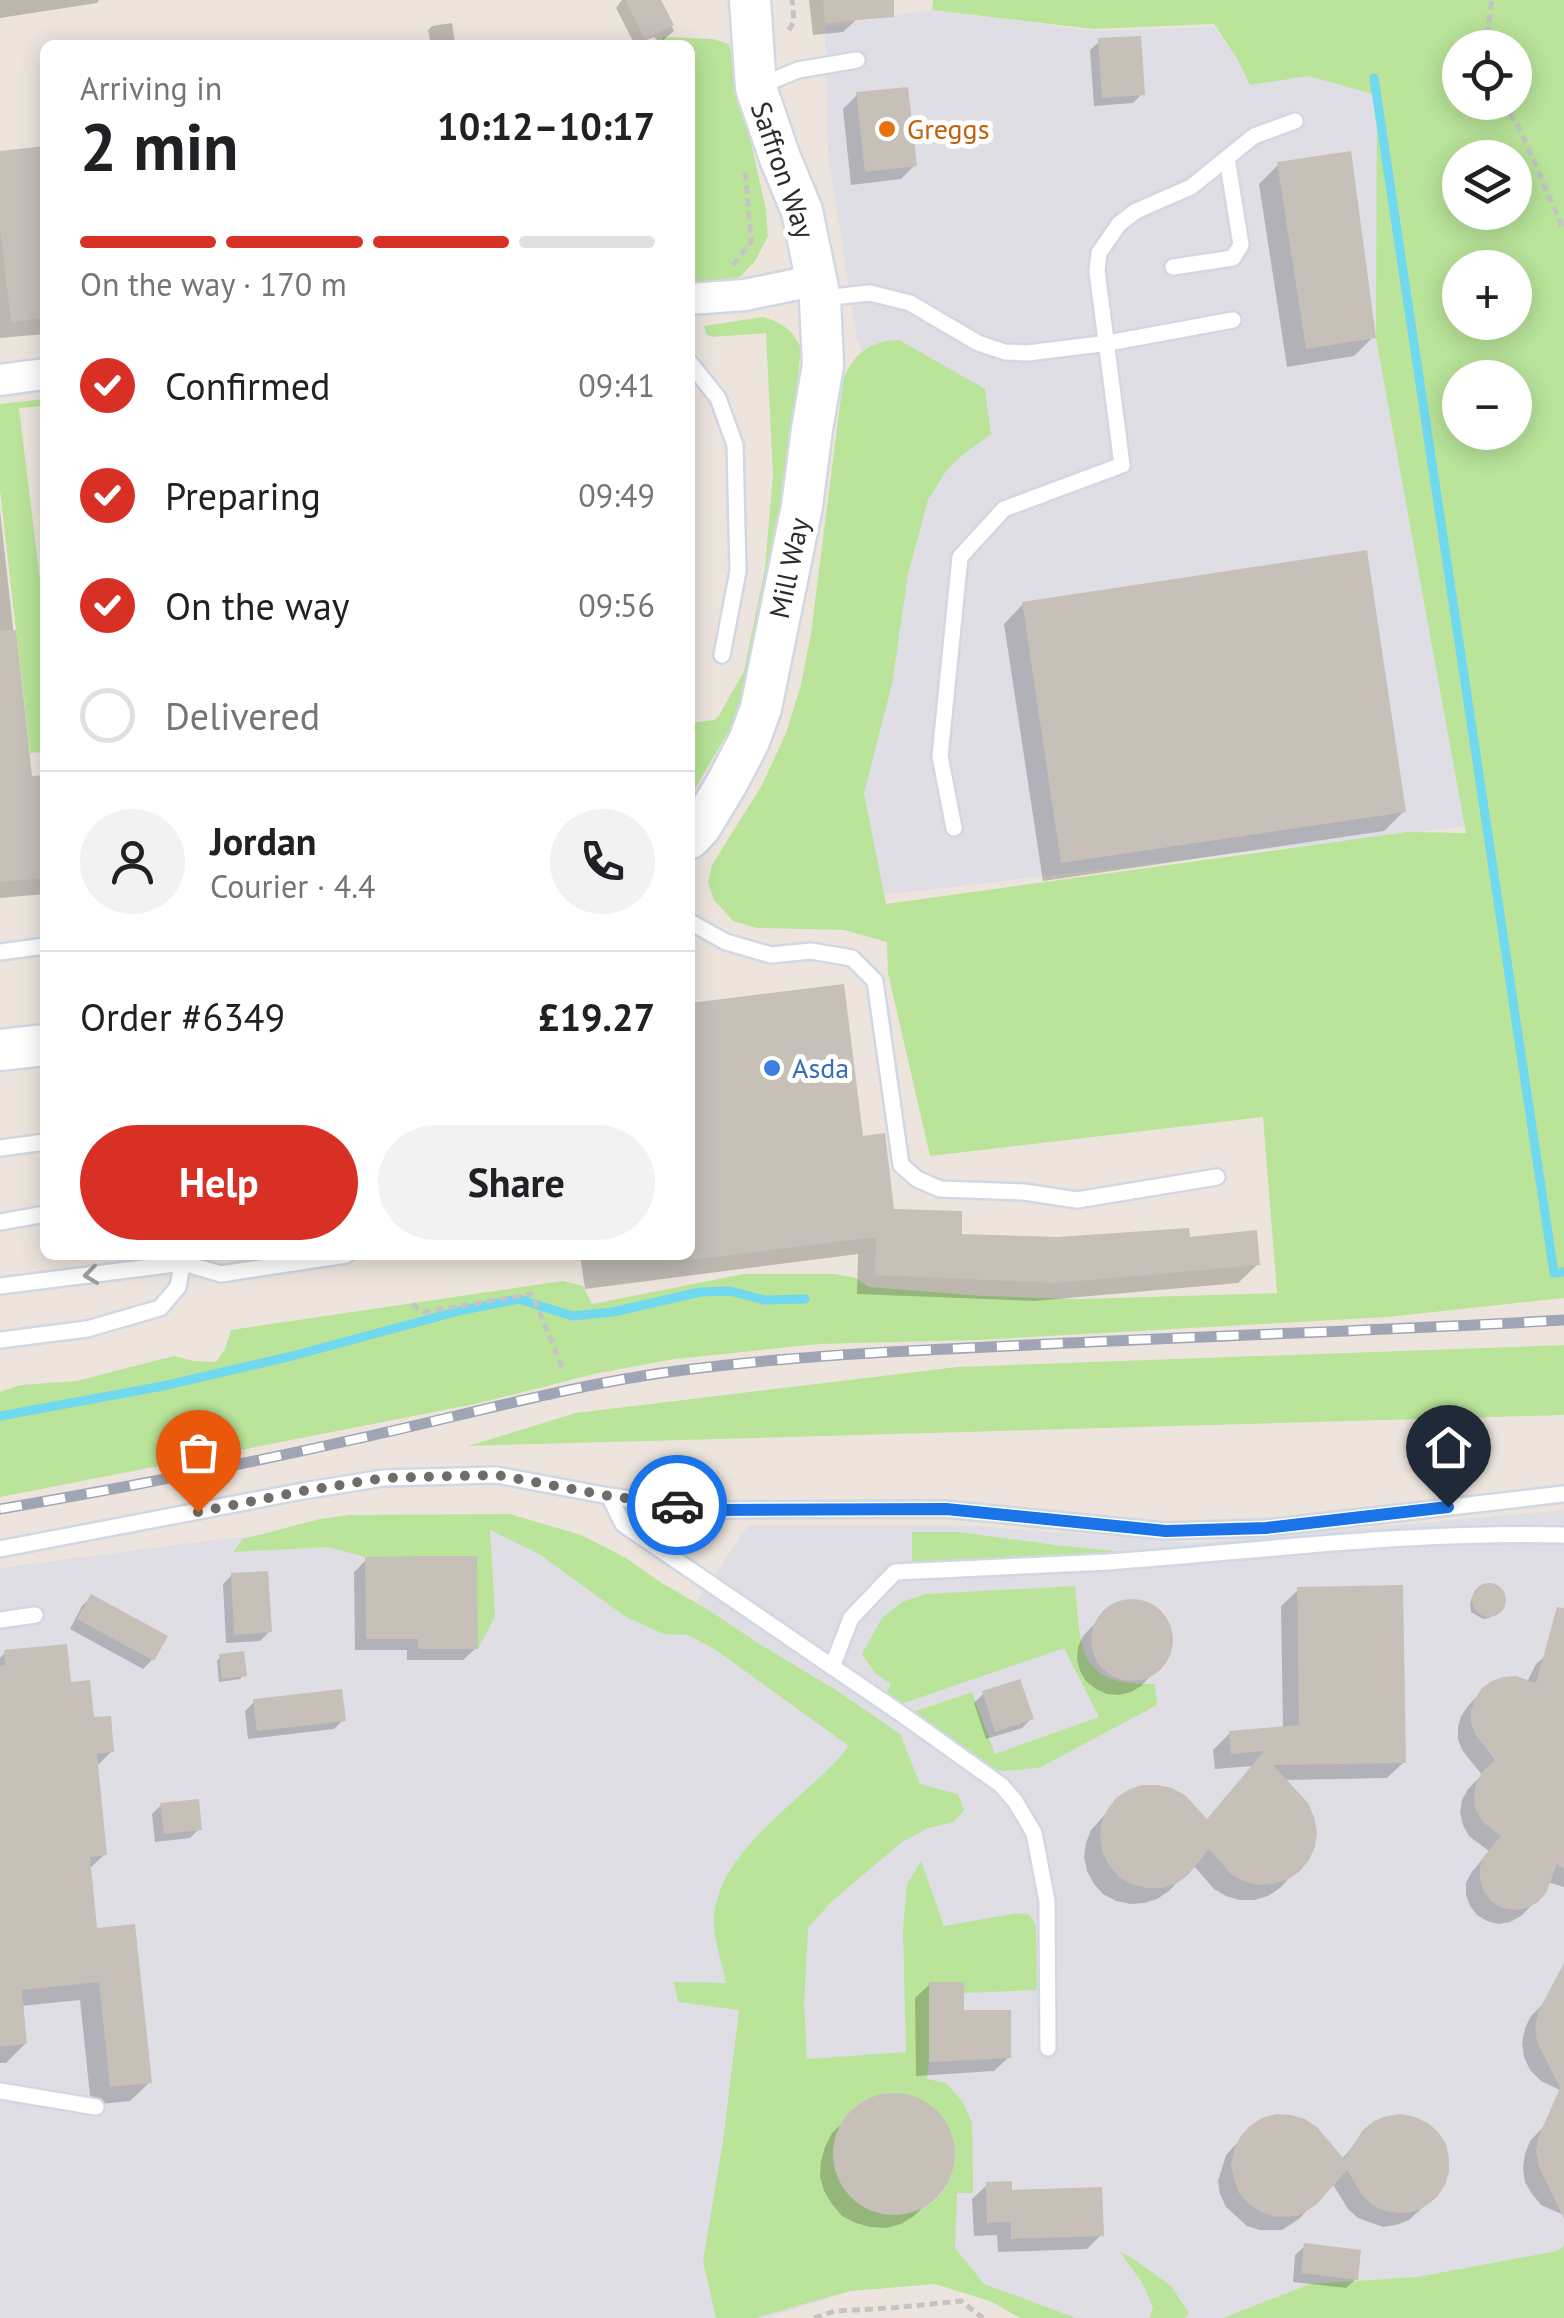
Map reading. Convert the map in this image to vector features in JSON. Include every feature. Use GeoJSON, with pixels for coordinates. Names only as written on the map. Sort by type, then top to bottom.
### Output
{"type":"FeatureCollection","features":[{"type":"Feature","properties":{"kind":"street","name":"Saffron Way"},"geometry":{"type":"LineString","coordinates":[[750,0],[756,88],[802,211],[818,289]]}},
{"type":"Feature","properties":{"kind":"street"},"geometry":{"type":"LineString","coordinates":[[695,299],[818,289]]}},
{"type":"Feature","properties":{"kind":"street","name":"Mill Way"},"geometry":{"type":"LineString","coordinates":[[695,832],[727,784],[761,708],[802,506],[823,365],[818,289]]}},
{"type":"Feature","properties":{"kind":"street"},"geometry":{"type":"LineString","coordinates":[[0,380],[40,375]]}},
{"type":"Feature","properties":{"kind":"street"},"geometry":{"type":"LineString","coordinates":[[0,1050],[40,1045]]}},
{"type":"Feature","properties":{"kind":"lane"},"geometry":{"type":"LineString","coordinates":[[756,88],[798,70],[857,60]]}},
{"type":"Feature","properties":{"kind":"lane"},"geometry":{"type":"LineString","coordinates":[[954,828],[940,756],[960,557],[1004,509],[1122,466],[1097,271],[1098,253],[1119,224],[1136,211],[1190,187],[1254,136],[1294,120]]}},
{"type":"Feature","properties":{"kind":"lane"},"geometry":{"type":"LineString","coordinates":[[1173,267],[1233,258],[1239,252],[1227,158]]}},
{"type":"Feature","properties":{"kind":"lane"},"geometry":{"type":"LineString","coordinates":[[818,289],[870,293],[910,303],[978,343],[1005,352],[1108,343],[1233,320]]}},
{"type":"Feature","properties":{"kind":"lane"},"geometry":{"type":"LineString","coordinates":[[695,369],[718,398],[736,445],[738,571],[722,655]]}},
{"type":"Feature","properties":{"kind":"lane"},"geometry":{"type":"LineString","coordinates":[[695,925],[726,942],[771,955],[811,951],[852,958],[875,981],[901,1165],[917,1180],[940,1190],[1024,1192],[1078,1200],[1217,1177]]}},
{"type":"Feature","properties":{"kind":"lane"},"geometry":{"type":"LineString","coordinates":[[0,952],[40,947]]}},
{"type":"Feature","properties":{"kind":"lane"},"geometry":{"type":"LineString","coordinates":[[0,1148],[40,1143]]}},
{"type":"Feature","properties":{"kind":"lane"},"geometry":{"type":"LineString","coordinates":[[0,1222],[40,1215]]}},
{"type":"Feature","properties":{"kind":"lane"},"geometry":{"type":"LineString","coordinates":[[0,1286],[176,1260]]}},
{"type":"Feature","properties":{"kind":"lane"},"geometry":{"type":"LineString","coordinates":[[0,1340],[86,1329],[160,1308],[178,1287],[183,1260]]}},
{"type":"Feature","properties":{"kind":"lane"},"geometry":{"type":"LineString","coordinates":[[185,1260],[220,1274],[313,1260]]}},
{"type":"Feature","properties":{"kind":"lane"},"geometry":{"type":"LineString","coordinates":[[0,1549],[384,1478],[497,1475],[707,1510],[946,1509],[1166,1531],[1266,1528],[1564,1494]]}},
{"type":"Feature","properties":{"kind":"lane"},"geometry":{"type":"LineString","coordinates":[[609,1496],[622,1524],[1001,1785],[1014,1801],[1034,1832],[1047,1901],[1048,2048]]}},
{"type":"Feature","properties":{"kind":"lane"},"geometry":{"type":"LineString","coordinates":[[832,1666],[851,1618],[895,1572],[1109,1562],[1276,1546],[1495,1533],[1564,1535]]}},
{"type":"Feature","properties":{"kind":"lane"},"geometry":{"type":"LineString","coordinates":[[0,1620],[34,1616]]}},
{"type":"Feature","properties":{"kind":"lane"},"geometry":{"type":"LineString","coordinates":[[0,2091],[96,2106]]}},
{"type":"Feature","properties":{"kind":"path"},"geometry":{"type":"LineString","coordinates":[[1488,30],[1492,0]]}},
{"type":"Feature","properties":{"kind":"path"},"geometry":{"type":"LineString","coordinates":[[1514,120],[1564,231]]}},
{"type":"Feature","properties":{"kind":"path"},"geometry":{"type":"LineString","coordinates":[[745,160],[751,242],[732,266],[745,296]]}},
{"type":"Feature","properties":{"kind":"path"},"geometry":{"type":"LineString","coordinates":[[412,1304],[424,1312],[532,1294],[564,1369]]}},
{"type":"Feature","properties":{"kind":"path"},"geometry":{"type":"LineString","coordinates":[[814,2318],[835,2311],[961,2300],[983,2318]]}},
{"type":"Feature","properties":{"kind":"shaded area"},"geometry":{"type":"Polygon","coordinates":[[[932,10],[1095,31],[1214,27],[1250,84],[1308,76],[1378,95],[1469,826],[850,899],[880,392],[857,339],[828,154],[825,27],[932,10]]]}},
{"type":"Feature","properties":{"kind":"shaded area"},"geometry":{"type":"Polygon","coordinates":[[[1564,1510],[1564,2246],[1558,2251],[1417,2277],[1311,2284],[1223,2318],[1020,2318],[990,2301],[935,2284],[850,2291],[767,2318],[0,2318],[0,1568],[214,1540],[399,1524],[505,1534],[684,1620],[748,1526],[977,1526],[1196,1543],[1564,1510]]]}},
{"type":"Feature","properties":{"kind":"green space"},"geometry":{"type":"Polygon","coordinates":[[[933,0],[1564,0],[1564,1298],[1388,1317],[977,1340],[818,1344],[675,1359],[598,1373],[475,1404],[0,1497],[0,1392],[21,1385],[76,1381],[174,1356],[216,1362],[231,1330],[563,1281],[583,1286],[592,1304],[744,1274],[835,1274],[856,1278],[869,1287],[983,1296],[1080,1299],[1277,1293],[1263,1117],[930,1156],[888,973],[887,942],[844,930],[757,928],[733,921],[714,900],[708,883],[712,865],[762,785],[786,733],[801,685],[843,381],[851,364],[864,351],[899,340],[985,389],[991,434],[946,471],[928,500],[908,574],[892,684],[864,793],[886,904],[1407,832],[1466,833],[1376,338],[1377,95],[1308,76],[1250,85],[1214,24],[1093,29],[932,10],[933,0]]]}},
{"type":"Feature","properties":{"kind":"green space"},"geometry":{"type":"Polygon","coordinates":[[[662,37],[713,39],[729,44],[766,210],[768,236],[755,261],[740,277],[695,283],[695,40],[662,37]]]}},
{"type":"Feature","properties":{"kind":"green space"},"geometry":{"type":"Polygon","coordinates":[[[763,317],[786,328],[801,349],[786,488],[744,697],[695,789],[695,722],[718,717],[744,671],[765,569],[773,475],[766,333],[712,337],[706,334],[704,326],[763,317]]]}},
{"type":"Feature","properties":{"kind":"green space"},"geometry":{"type":"Polygon","coordinates":[[[40,400],[40,406],[19,408],[40,580],[40,752],[30,753],[0,490],[0,404],[40,400]]]}},
{"type":"Feature","properties":{"kind":"green space"},"geometry":{"type":"Polygon","coordinates":[[[1564,1345],[1564,1415],[468,1446],[576,1413],[957,1367],[1564,1345]]]}},
{"type":"Feature","properties":{"kind":"green space"},"geometry":{"type":"Polygon","coordinates":[[[510,1514],[581,1535],[626,1558],[839,1692],[900,1734],[920,1784],[958,1794],[964,1810],[954,1822],[928,1828],[902,1842],[831,1902],[808,1928],[804,2004],[807,2059],[906,2052],[903,1929],[907,1884],[921,1861],[944,1926],[1018,1913],[1030,1915],[1036,1926],[1037,1990],[964,1993],[963,1982],[929,1982],[927,2079],[946,2083],[962,2101],[972,2122],[973,2193],[957,2193],[955,2248],[984,2284],[1076,2318],[1020,2318],[990,2301],[935,2284],[850,2291],[755,2318],[716,2318],[703,2261],[739,2010],[678,2002],[674,1982],[726,1983],[714,1922],[718,1896],[729,1871],[766,1826],[849,1746],[716,1650],[688,1635],[664,1634],[626,1617],[539,1554],[490,1530],[495,1616],[478,1649],[365,1557],[328,1547],[233,1552],[243,1539],[349,1515],[510,1514]],[[887,2093],[872,2097],[848,2113],[836,2136],[838,2175],[853,2197],[872,2210],[894,2214],[920,2209],[939,2196],[951,2177],[955,2155],[951,2133],[939,2113],[917,2099],[887,2093]]]}},
{"type":"Feature","properties":{"kind":"green space"},"geometry":{"type":"Polygon","coordinates":[[[912,1532],[958,1532],[1202,1560],[921,1579],[920,1562],[912,1562],[912,1532]]]}},
{"type":"Feature","properties":{"kind":"green space"},"geometry":{"type":"Polygon","coordinates":[[[1075,1586],[1082,1645],[1088,1659],[1110,1678],[1155,1684],[1157,1705],[1039,1768],[1002,1771],[977,1762],[904,1715],[972,1692],[995,1754],[1099,1717],[1064,1648],[901,1704],[885,1696],[891,1684],[875,1673],[862,1654],[882,1618],[902,1602],[926,1594],[1075,1586]]]}},
{"type":"Feature","properties":{"kind":"green space"},"geometry":{"type":"Polygon","coordinates":[[[1564,2246],[1564,2318],[1223,2318],[1310,2284],[1417,2277],[1557,2251],[1564,2246]]]}},
{"type":"Feature","properties":{"kind":"green space"},"geometry":{"type":"Polygon","coordinates":[[[1120,2252],[1171,2286],[1189,2313],[1185,2318],[1150,2318],[1153,2307],[1143,2284],[1120,2252]]]}},
{"type":"Feature","properties":{"kind":"building"},"geometry":{"type":"Polygon","coordinates":[[[625,0],[661,0],[674,25],[645,39],[625,0]]]}},
{"type":"Feature","properties":{"kind":"building"},"geometry":{"type":"Polygon","coordinates":[[[823,0],[894,0],[894,17],[825,23],[823,0]]]}},
{"type":"Feature","properties":{"kind":"building"},"geometry":{"type":"Polygon","coordinates":[[[1141,36],[1145,95],[1102,98],[1098,38],[1141,36]]]}},
{"type":"Feature","properties":{"kind":"building","name":"Greggs"},"geometry":{"type":"Polygon","coordinates":[[[908,87],[917,166],[865,172],[856,92],[908,87]]]}},
{"type":"Feature","properties":{"kind":"building"},"geometry":{"type":"Polygon","coordinates":[[[40,147],[40,319],[11,322],[0,227],[0,151],[40,147]]]}},
{"type":"Feature","properties":{"kind":"building"},"geometry":{"type":"Polygon","coordinates":[[[1351,151],[1376,338],[1306,349],[1277,162],[1351,151]]]}},
{"type":"Feature","properties":{"kind":"building"},"geometry":{"type":"Polygon","coordinates":[[[1367,550],[1406,812],[1061,863],[1022,602],[1367,550]]]}},
{"type":"Feature","properties":{"kind":"building"},"geometry":{"type":"Polygon","coordinates":[[[0,630],[16,630],[32,776],[40,775],[40,878],[0,882],[0,630]]]}},
{"type":"Feature","properties":{"kind":"building","name":"Asda"},"geometry":{"type":"Polygon","coordinates":[[[844,984],[863,1136],[885,1133],[894,1209],[962,1211],[962,1234],[1057,1237],[1189,1228],[1190,1237],[1257,1230],[1260,1265],[1055,1283],[875,1275],[876,1237],[695,1259],[695,1002],[844,984]]]}},
{"type":"Feature","properties":{"kind":"building"},"geometry":{"type":"Polygon","coordinates":[[[477,1556],[478,1649],[418,1649],[418,1639],[366,1639],[365,1557],[477,1556]]]}},
{"type":"Feature","properties":{"kind":"building"},"geometry":{"type":"Polygon","coordinates":[[[268,1571],[272,1632],[234,1635],[231,1573],[268,1571]]]}},
{"type":"Feature","properties":{"kind":"building"},"geometry":{"type":"Polygon","coordinates":[[[1489,1583],[1501,1588],[1506,1600],[1501,1612],[1489,1617],[1477,1612],[1472,1600],[1477,1588],[1489,1583]]]}},
{"type":"Feature","properties":{"kind":"building"},"geometry":{"type":"Polygon","coordinates":[[[1403,1585],[1406,1763],[1273,1765],[1308,1803],[1317,1832],[1309,1860],[1287,1880],[1257,1885],[1243,1881],[1230,1873],[1209,1849],[1188,1875],[1162,1888],[1133,1885],[1120,1878],[1103,1854],[1100,1839],[1101,1824],[1116,1798],[1142,1785],[1172,1788],[1185,1795],[1207,1819],[1264,1751],[1231,1754],[1229,1731],[1299,1725],[1297,1587],[1403,1585]]]}},
{"type":"Feature","properties":{"kind":"building"},"geometry":{"type":"Polygon","coordinates":[[[91,1594],[168,1636],[154,1661],[77,1619],[91,1594]]]}},
{"type":"Feature","properties":{"kind":"building"},"geometry":{"type":"Polygon","coordinates":[[[1132,1599],[1148,1602],[1161,1611],[1170,1624],[1170,1656],[1161,1669],[1148,1678],[1132,1681],[1116,1678],[1103,1669],[1094,1656],[1091,1640],[1094,1624],[1103,1611],[1116,1602],[1132,1599]]]}},
{"type":"Feature","properties":{"kind":"building"},"geometry":{"type":"Polygon","coordinates":[[[1557,1607],[1564,1608],[1564,1869],[1557,1864],[1546,1893],[1538,1902],[1515,1910],[1502,1908],[1491,1901],[1480,1880],[1484,1856],[1501,1836],[1483,1822],[1476,1810],[1476,1784],[1495,1760],[1476,1735],[1471,1711],[1482,1688],[1492,1681],[1516,1676],[1536,1683],[1557,1607]]]}},
{"type":"Feature","properties":{"kind":"building"},"geometry":{"type":"Polygon","coordinates":[[[67,1644],[71,1682],[90,1680],[94,1717],[111,1716],[114,1752],[97,1754],[107,1855],[90,1857],[97,1928],[135,1924],[152,2083],[110,2087],[99,1982],[22,1990],[27,2044],[0,2047],[0,1666],[5,1665],[4,1650],[67,1644]]]}},
{"type":"Feature","properties":{"kind":"building"},"geometry":{"type":"Polygon","coordinates":[[[244,1651],[247,1676],[222,1679],[219,1654],[244,1651]]]}},
{"type":"Feature","properties":{"kind":"building"},"geometry":{"type":"Polygon","coordinates":[[[1020,1679],[1034,1719],[995,1732],[982,1691],[1020,1679]]]}},
{"type":"Feature","properties":{"kind":"building"},"geometry":{"type":"Polygon","coordinates":[[[342,1689],[346,1721],[257,1731],[253,1699],[342,1689]]]}},
{"type":"Feature","properties":{"kind":"building"},"geometry":{"type":"Polygon","coordinates":[[[199,1799],[202,1830],[164,1834],[160,1803],[199,1799]]]}},
{"type":"Feature","properties":{"kind":"building"},"geometry":{"type":"Polygon","coordinates":[[[1564,1963],[1564,2219],[1539,2167],[1536,2152],[1538,2138],[1560,2088],[1537,2042],[1535,2027],[1538,2012],[1564,1963]]]}},
{"type":"Feature","properties":{"kind":"building"},"geometry":{"type":"Polygon","coordinates":[[[929,1982],[964,1982],[964,2010],[1011,2010],[1011,2058],[929,2062],[929,1982]]]}},
{"type":"Feature","properties":{"kind":"building"},"geometry":{"type":"Polygon","coordinates":[[[894,2093],[917,2098],[937,2111],[950,2131],[955,2154],[950,2177],[937,2197],[917,2210],[894,2215],[871,2210],[851,2197],[838,2177],[833,2154],[838,2131],[851,2111],[871,2098],[894,2093]]]}},
{"type":"Feature","properties":{"kind":"building"},"geometry":{"type":"Polygon","coordinates":[[[1276,2114],[1305,2119],[1317,2127],[1344,2159],[1363,2130],[1374,2121],[1401,2114],[1415,2117],[1428,2123],[1446,2144],[1449,2172],[1445,2185],[1437,2197],[1413,2212],[1385,2211],[1362,2195],[1347,2170],[1316,2205],[1298,2216],[1275,2217],[1261,2212],[1239,2193],[1231,2165],[1240,2137],[1262,2118],[1276,2114]]]}},
{"type":"Feature","properties":{"kind":"building"},"geometry":{"type":"Polygon","coordinates":[[[1012,2181],[1012,2190],[1102,2187],[1104,2236],[1011,2239],[1011,2222],[987,2223],[986,2182],[1012,2181]]]}},
{"type":"Feature","properties":{"kind":"building"},"geometry":{"type":"Polygon","coordinates":[[[1304,2243],[1361,2250],[1358,2280],[1301,2273],[1304,2243]]]}},
{"type":"Feature","properties":{"kind":"waterway"},"geometry":{"type":"LineString","coordinates":[[1374,78],[1554,1273],[1564,1272]]}},
{"type":"Feature","properties":{"kind":"waterway"},"geometry":{"type":"LineString","coordinates":[[0,1416],[163,1386],[519,1299],[572,1316],[613,1312],[700,1292],[730,1291],[764,1300],[805,1299]]}},
{"type":"Feature","properties":{"kind":"railway"},"geometry":{"type":"LineString","coordinates":[[0,1509],[234,1465],[567,1390],[684,1370],[887,1352],[1564,1320]]}},
{"type":"Feature","properties":{"kind":"way so far"},"geometry":{"type":"LineString","coordinates":[[198,1512],[384,1478],[497,1475],[677,1505]]}},
{"type":"Feature","properties":{"kind":"place","name":"Greggs"},"geometry":{"type":"Point","coordinates":[887,129]}},
{"type":"Feature","properties":{"kind":"place","name":"Asda"},"geometry":{"type":"Point","coordinates":[772,1068]}},
{"type":"Feature","properties":{"kind":"route"},"geometry":{"type":"LineString","coordinates":[[677,1505],[707,1510],[946,1509],[1166,1531],[1266,1528],[1448,1507]]}}]}
